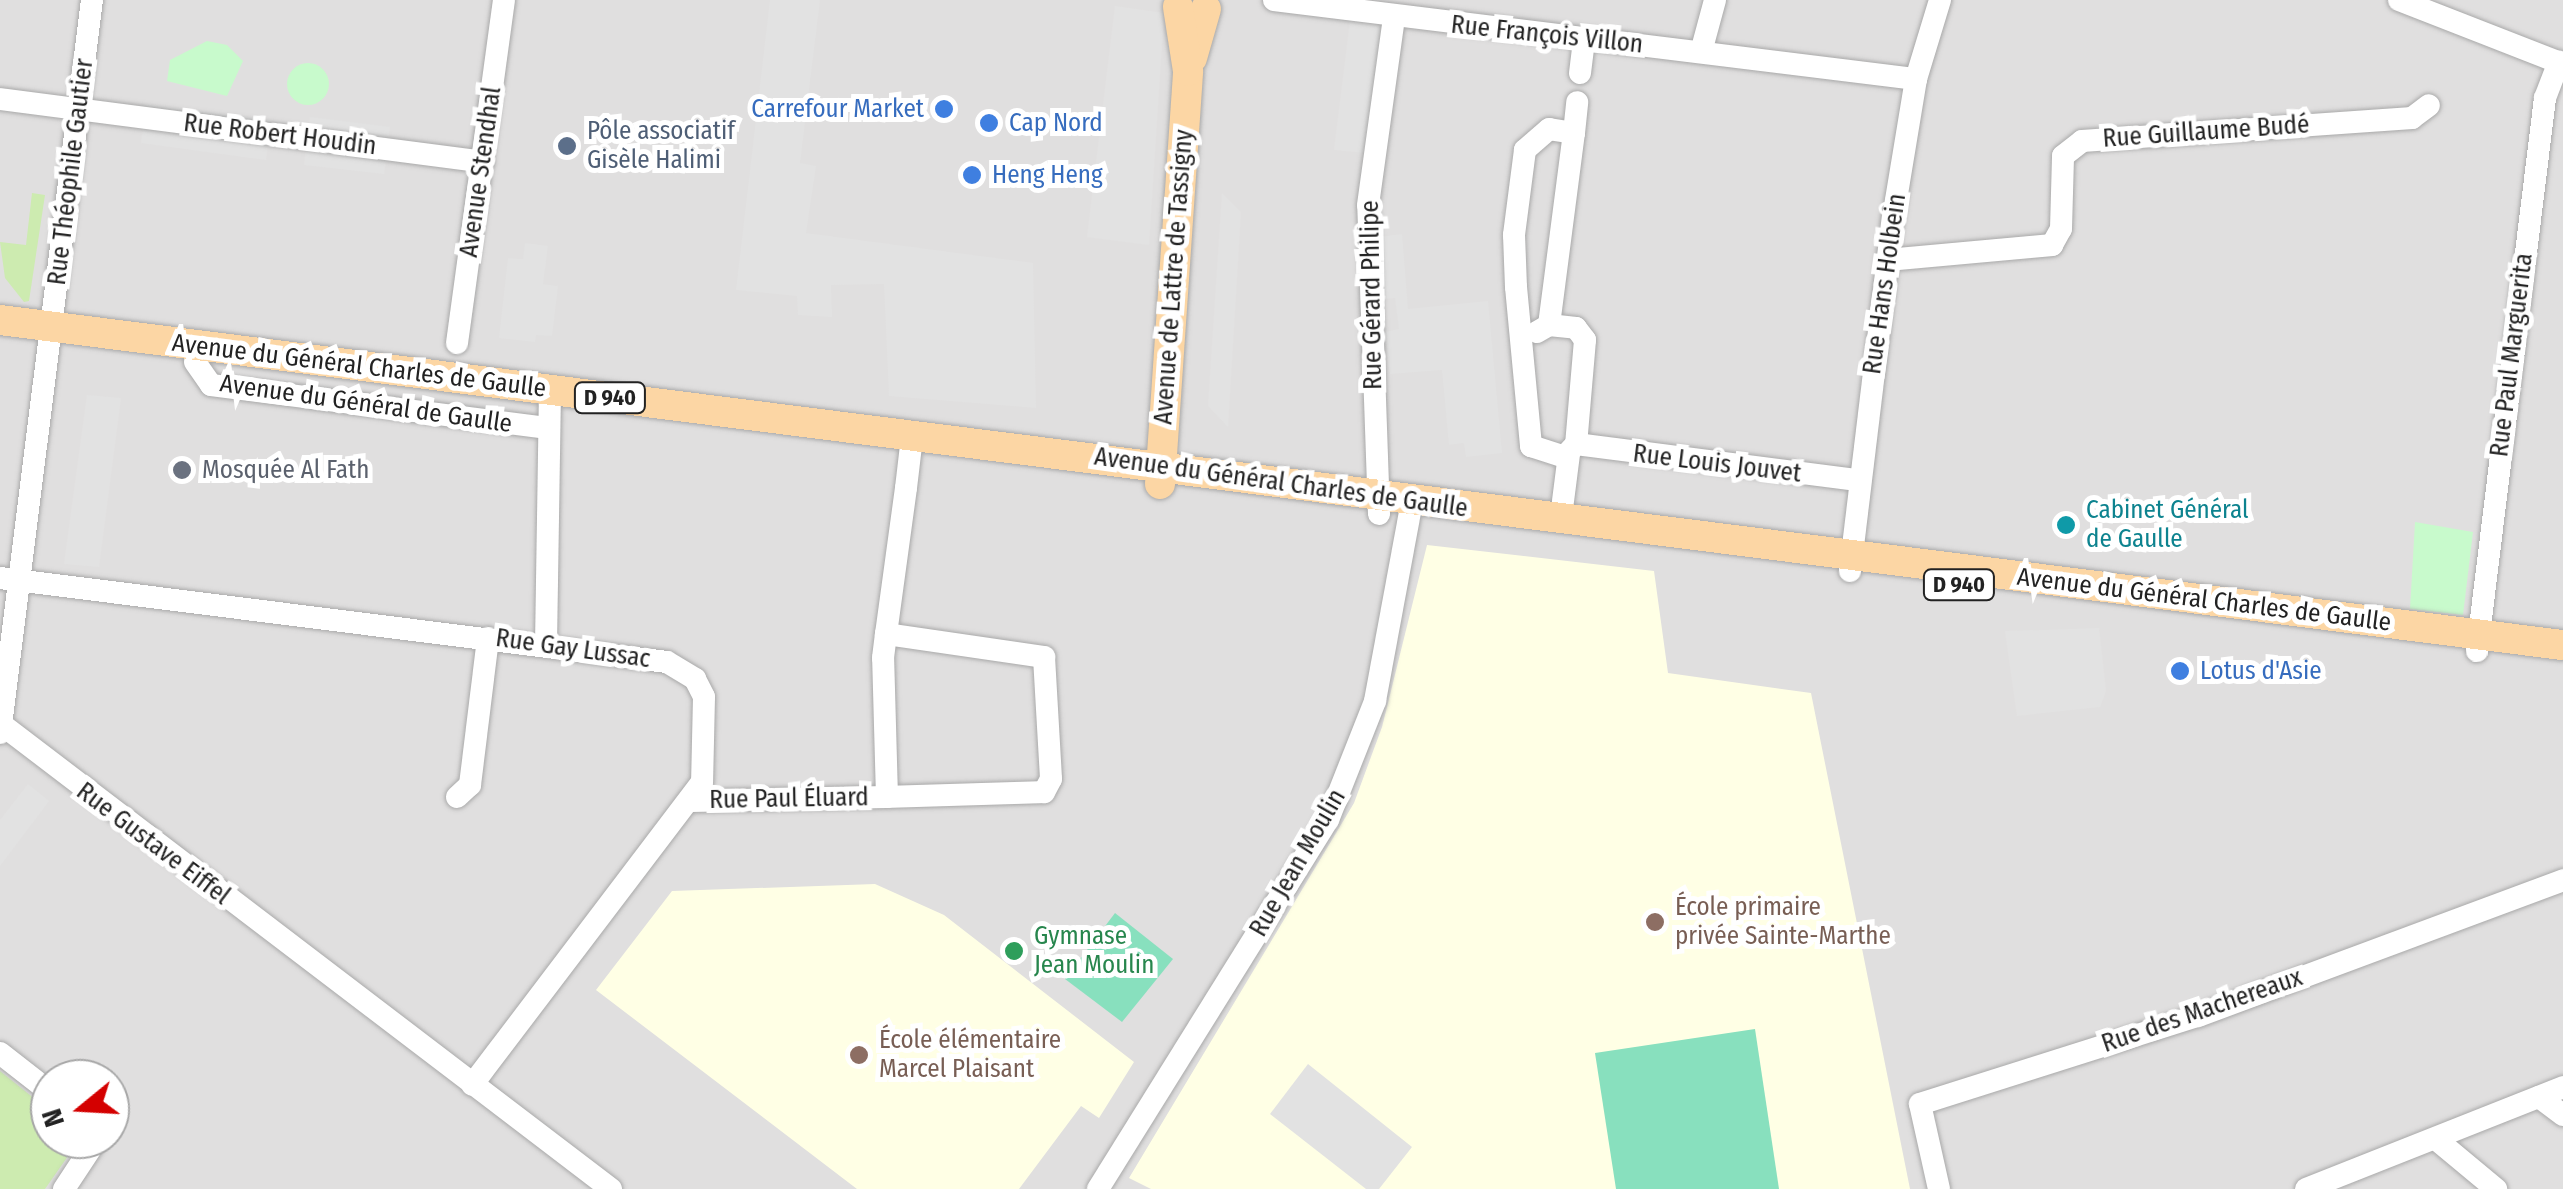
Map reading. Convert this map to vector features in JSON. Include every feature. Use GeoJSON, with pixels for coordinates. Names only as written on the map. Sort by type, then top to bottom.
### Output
{"type":"FeatureCollection","features":[{"type":"Feature","properties":{"kind":"main road","name":"Avenue de Lattre de Tassigny"},"geometry":{"type":"LineString","coordinates":[[1160,476],[1193,4]]}},
{"type":"Feature","properties":{"kind":"main road","name":"Avenue du Général Charles de Gaulle"},"geometry":{"type":"LineString","coordinates":[[0,320],[53,336],[194,362],[549,408],[912,445],[1850,563],[2477,643],[2563,663]]}},
{"type":"Feature","properties":{"kind":"main road","name":"Avenue du Général Charles de Gaulle"},"geometry":{"type":"LineString","coordinates":[[0,338],[53,336],[549,408]]}},
{"type":"Feature","properties":{"kind":"main road","name":"Avenue du Général Charles de Gaulle"},"geometry":{"type":"LineString","coordinates":[[2477,643],[2563,645]]}},
{"type":"Feature","properties":{"kind":"street","name":"Rue Théophile Gautier"},"geometry":{"type":"LineString","coordinates":[[53,336],[92,0]]}},
{"type":"Feature","properties":{"kind":"street","name":"Avenue Stendhal"},"geometry":{"type":"LineString","coordinates":[[457,343],[504,0]]}},
{"type":"Feature","properties":{"kind":"street","name":"Rue François Villon"},"geometry":{"type":"LineString","coordinates":[[1274,0],[1394,18],[1916,80]]}},
{"type":"Feature","properties":{"kind":"street"},"geometry":{"type":"LineString","coordinates":[[1701,52],[1715,0]]}},
{"type":"Feature","properties":{"kind":"street","name":"Rue Hans Holbein"},"geometry":{"type":"LineString","coordinates":[[1850,563],[1887,260],[1916,80],[1940,0]]}},
{"type":"Feature","properties":{"kind":"street"},"geometry":{"type":"LineString","coordinates":[[2398,0],[2561,63]]}},
{"type":"Feature","properties":{"kind":"street","name":"Rue Gérard Philipe"},"geometry":{"type":"LineString","coordinates":[[1378,506],[1368,205],[1394,18]]}},
{"type":"Feature","properties":{"kind":"street"},"geometry":{"type":"LineString","coordinates":[[1580,73],[1584,39]]}},
{"type":"Feature","properties":{"kind":"street","name":"Rue Paul Marguerita"},"geometry":{"type":"LineString","coordinates":[[2477,643],[2546,98],[2561,63]]}},
{"type":"Feature","properties":{"kind":"street","name":"Rue Robert Houdin"},"geometry":{"type":"LineString","coordinates":[[0,99],[483,162]]}},
{"type":"Feature","properties":{"kind":"street"},"geometry":{"type":"LineString","coordinates":[[1549,325],[1577,102]]}},
{"type":"Feature","properties":{"kind":"street","name":"Rue Guillaume Budé"},"geometry":{"type":"LineString","coordinates":[[1887,260],[2052,245],[2061,230],[2062,156],[2082,140],[2412,118],[2428,105]]}},
{"type":"Feature","properties":{"kind":"street","name":"Rue Louis Jouvet"},"geometry":{"type":"LineString","coordinates":[[1574,132],[1541,132],[1525,150],[1514,246],[1531,446],[1550,456],[1573,449],[1858,480]]}},
{"type":"Feature","properties":{"kind":"street"},"geometry":{"type":"LineString","coordinates":[[1521,342],[1549,325],[1576,328],[1586,340],[1563,501]]}},
{"type":"Feature","properties":{"kind":"street","name":"Rue Gustave Eiffel"},"geometry":{"type":"LineString","coordinates":[[53,336],[12,580],[2,730],[472,1084],[584,1181],[611,1189]]}},
{"type":"Feature","properties":{"kind":"street"},"geometry":{"type":"LineString","coordinates":[[546,645],[549,408]]}},
{"type":"Feature","properties":{"kind":"street"},"geometry":{"type":"LineString","coordinates":[[887,798],[886,634],[912,445]]}},
{"type":"Feature","properties":{"kind":"street","name":"Rue Jean Moulin"},"geometry":{"type":"LineString","coordinates":[[1098,1189],[1328,820],[1375,701],[1410,510]]}},
{"type":"Feature","properties":{"kind":"street","name":"Rue Gay Lussac"},"geometry":{"type":"LineString","coordinates":[[12,580],[667,662],[695,680],[704,697],[702,782],[472,1084]]}},
{"type":"Feature","properties":{"kind":"street","name":"Rue Paul Éluard"},"geometry":{"type":"LineString","coordinates":[[690,801],[1044,792],[1051,779],[1044,657],[886,634]]}},
{"type":"Feature","properties":{"kind":"street"},"geometry":{"type":"LineString","coordinates":[[457,797],[470,785],[488,638]]}},
{"type":"Feature","properties":{"kind":"street","name":"Rue des Machereaux"},"geometry":{"type":"LineString","coordinates":[[1939,1189],[1920,1104],[2198,1016],[2563,880]]}},
{"type":"Feature","properties":{"kind":"street"},"geometry":{"type":"LineString","coordinates":[[0,1054],[30,1077]]}},
{"type":"Feature","properties":{"kind":"street"},"geometry":{"type":"LineString","coordinates":[[2306,1189],[2563,1087]]}},
{"type":"Feature","properties":{"kind":"street"},"geometry":{"type":"LineString","coordinates":[[2539,1097],[2563,1115]]}},
{"type":"Feature","properties":{"kind":"street"},"geometry":{"type":"LineString","coordinates":[[2436,1140],[2496,1189]]}},
{"type":"Feature","properties":{"kind":"street"},"geometry":{"type":"LineString","coordinates":[[64,1189],[84,1159]]}},
{"type":"Feature","properties":{"kind":"shaded area"},"geometry":{"type":"Polygon","coordinates":[[[0,0],[2563,0],[2563,1189],[0,1189],[0,0]]]}},
{"type":"Feature","properties":{"kind":"shaded area"},"geometry":{"type":"Polygon","coordinates":[[[770,0],[820,0],[800,163],[816,166],[806,233],[1033,263],[1036,408],[889,396],[884,284],[831,285],[832,317],[798,315],[797,296],[736,290],[770,0]]]}},
{"type":"Feature","properties":{"kind":"shaded area"},"geometry":{"type":"Polygon","coordinates":[[[1115,6],[1164,13],[1149,245],[1087,237],[1115,6]]]}},
{"type":"Feature","properties":{"kind":"shaded area"},"geometry":{"type":"Polygon","coordinates":[[[1351,13],[1394,18],[1377,154],[1334,150],[1351,13]]]}},
{"type":"Feature","properties":{"kind":"shaded area"},"geometry":{"type":"Polygon","coordinates":[[[146,104],[271,120],[266,160],[141,143],[146,104]]]}},
{"type":"Feature","properties":{"kind":"shaded area"},"geometry":{"type":"Polygon","coordinates":[[[310,117],[390,127],[384,174],[304,165],[310,117]]]}},
{"type":"Feature","properties":{"kind":"shaded area"},"geometry":{"type":"Polygon","coordinates":[[[1222,193],[1241,212],[1228,427],[1208,406],[1222,193]]]}},
{"type":"Feature","properties":{"kind":"shaded area"},"geometry":{"type":"Polygon","coordinates":[[[1402,234],[1408,309],[1488,301],[1502,453],[1466,457],[1464,443],[1449,445],[1442,370],[1390,374],[1385,332],[1399,329],[1395,298],[1384,299],[1379,237],[1402,234]]]}},
{"type":"Feature","properties":{"kind":"shaded area"},"geometry":{"type":"Polygon","coordinates":[[[525,243],[548,246],[543,284],[558,286],[552,336],[536,335],[535,342],[499,338],[508,258],[523,259],[525,243]]]}},
{"type":"Feature","properties":{"kind":"shaded area"},"geometry":{"type":"Polygon","coordinates":[[[87,395],[121,398],[99,567],[64,564],[87,395]]]}},
{"type":"Feature","properties":{"kind":"shaded area"},"geometry":{"type":"Polygon","coordinates":[[[1427,545],[1654,571],[1668,673],[1811,693],[1910,1189],[1151,1189],[1129,1178],[1354,803],[1382,727],[1427,545]]]}},
{"type":"Feature","properties":{"kind":"shaded area"},"geometry":{"type":"Polygon","coordinates":[[[2099,628],[2106,691],[2100,707],[2017,716],[2005,631],[2099,628]]]}},
{"type":"Feature","properties":{"kind":"shaded area"},"geometry":{"type":"Polygon","coordinates":[[[28,784],[49,801],[0,866],[0,820],[28,784]]]}},
{"type":"Feature","properties":{"kind":"shaded area"},"geometry":{"type":"Polygon","coordinates":[[[875,884],[944,915],[1134,1062],[1099,1118],[1081,1106],[1019,1189],[857,1189],[596,990],[672,891],[875,884]]]}},
{"type":"Feature","properties":{"kind":"shaded area"},"geometry":{"type":"Polygon","coordinates":[[[1308,1064],[1412,1147],[1379,1189],[1366,1189],[1270,1114],[1308,1064]]]}},
{"type":"Feature","properties":{"kind":"green space"},"geometry":{"type":"Polygon","coordinates":[[[207,41],[227,45],[243,61],[227,96],[167,81],[170,60],[207,41]]]}},
{"type":"Feature","properties":{"kind":"green space"},"geometry":{"type":"Polygon","coordinates":[[[308,63],[323,69],[329,84],[323,99],[308,105],[293,99],[287,84],[293,69],[308,63]]]}},
{"type":"Feature","properties":{"kind":"green space"},"geometry":{"type":"Polygon","coordinates":[[[32,193],[45,195],[29,301],[24,302],[5,278],[0,242],[26,245],[32,193]]]}},
{"type":"Feature","properties":{"kind":"green space"},"geometry":{"type":"Polygon","coordinates":[[[2415,522],[2473,532],[2463,615],[2410,609],[2415,522]]]}},
{"type":"Feature","properties":{"kind":"green space"},"geometry":{"type":"Polygon","coordinates":[[[1115,913],[1173,959],[1122,1022],[1065,979],[1115,913]]]}},
{"type":"Feature","properties":{"kind":"green space"},"geometry":{"type":"Polygon","coordinates":[[[1755,1029],[1779,1189],[1616,1189],[1595,1053],[1755,1029]]]}},
{"type":"Feature","properties":{"kind":"green space"},"geometry":{"type":"Polygon","coordinates":[[[0,1071],[30,1095],[30,1159],[66,1159],[45,1189],[0,1189],[0,1071]]]}},
{"type":"Feature","properties":{"kind":"place","name":"Carrefour Market"},"geometry":{"type":"Point","coordinates":[944,109]}},
{"type":"Feature","properties":{"kind":"place","name":"Cap Nord"},"geometry":{"type":"Point","coordinates":[989,123]}},
{"type":"Feature","properties":{"kind":"place","name":"Pôle associatif Gisèle Halimi"},"geometry":{"type":"Point","coordinates":[567,146]}},
{"type":"Feature","properties":{"kind":"place","name":"Heng Heng"},"geometry":{"type":"Point","coordinates":[972,175]}},
{"type":"Feature","properties":{"kind":"place","name":"Mosquée Al Fath"},"geometry":{"type":"Point","coordinates":[182,470]}},
{"type":"Feature","properties":{"kind":"place","name":"Cabinet Général de Gaulle"},"geometry":{"type":"Point","coordinates":[2066,525]}},
{"type":"Feature","properties":{"kind":"place","name":"Lotus d'Asie"},"geometry":{"type":"Point","coordinates":[2180,671]}},
{"type":"Feature","properties":{"kind":"place","name":"École primaire privée Sainte-Marthe"},"geometry":{"type":"Point","coordinates":[1655,922]}},
{"type":"Feature","properties":{"kind":"place","name":"Gymnase Jean Moulin"},"geometry":{"type":"Point","coordinates":[1014,951]}},
{"type":"Feature","properties":{"kind":"place","name":"École élémentaire Marcel Plaisant"},"geometry":{"type":"Point","coordinates":[859,1055]}}]}
